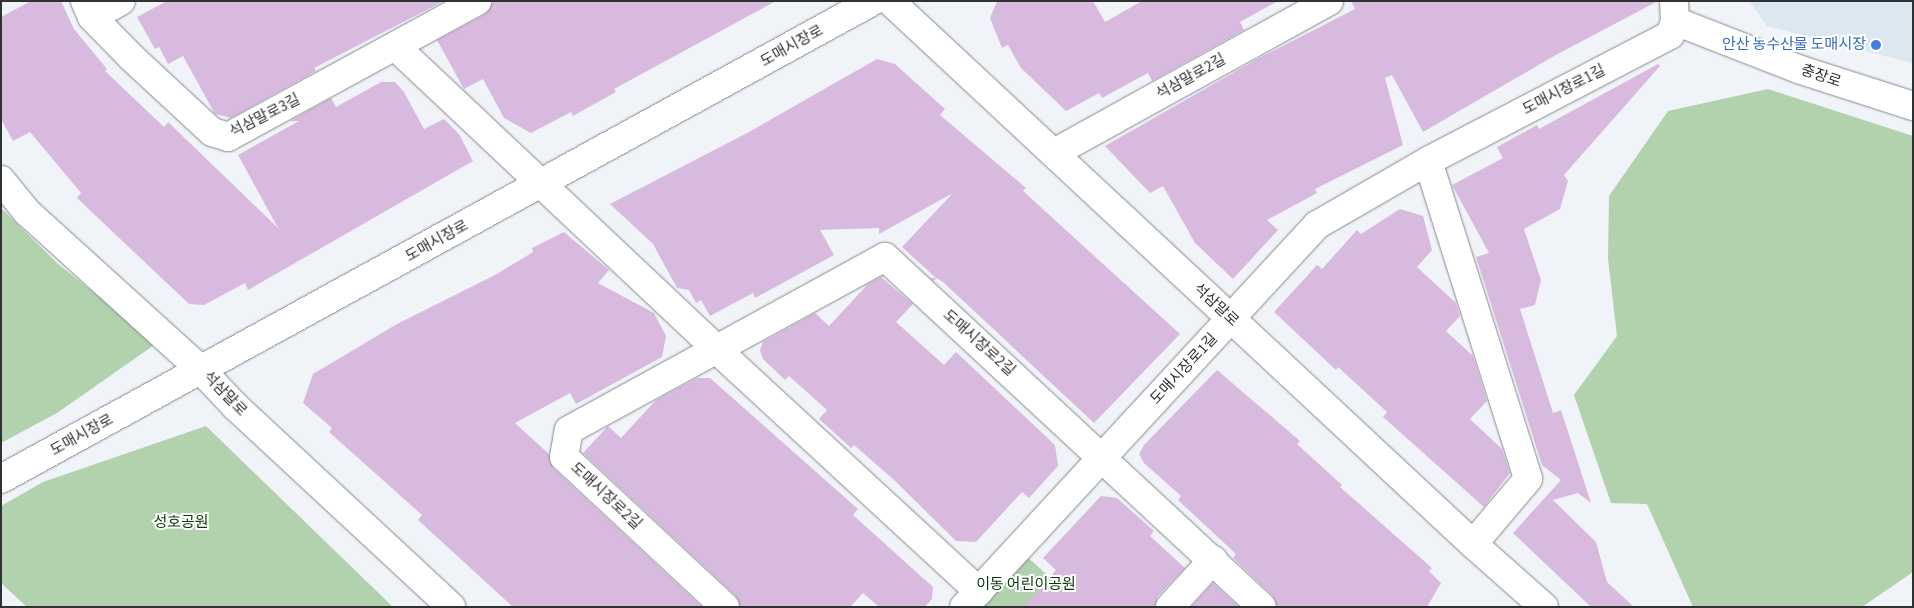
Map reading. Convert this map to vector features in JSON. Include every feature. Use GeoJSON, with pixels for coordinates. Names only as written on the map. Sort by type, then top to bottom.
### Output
{"type":"FeatureCollection","features":[{"type":"Feature","properties":{"kind":"street"},"geometry":{"type":"LineString","coordinates":[[89,9],[121,1]]}},
{"type":"Feature","properties":{"kind":"street","name":"석삼말로3길"},"geometry":{"type":"LineString","coordinates":[[89,9],[212,132],[228,137],[396,47],[477,1]]}},
{"type":"Feature","properties":{"kind":"street","name":"도매시장로"},"geometry":{"type":"LineString","coordinates":[[1,479],[873,1]]}},
{"type":"Feature","properties":{"kind":"street","name":"석삼말로"},"geometry":{"type":"LineString","coordinates":[[890,1],[1473,544],[1544,607]]}},
{"type":"Feature","properties":{"kind":"street","name":"석삼말로2길"},"geometry":{"type":"LineString","coordinates":[[1054,153],[1329,1]]}},
{"type":"Feature","properties":{"kind":"street","name":"충장로"},"geometry":{"type":"LineString","coordinates":[[1675,11],[1802,70],[1913,106]]}},
{"type":"Feature","properties":{"kind":"street","name":"도매시장로1길"},"geometry":{"type":"LineString","coordinates":[[972,599],[1317,225],[1428,161],[1670,35],[1675,11]]}},
{"type":"Feature","properties":{"kind":"street"},"geometry":{"type":"LineString","coordinates":[[396,47],[543,183],[972,599]]}},
{"type":"Feature","properties":{"kind":"street"},"geometry":{"type":"LineString","coordinates":[[1428,161],[1528,479],[1473,544]]}},
{"type":"Feature","properties":{"kind":"street","name":"석삼말로"},"geometry":{"type":"LineString","coordinates":[[1,180],[27,212],[201,370],[235,406],[451,607]]}},
{"type":"Feature","properties":{"kind":"street","name":"도매시장로2길"},"geometry":{"type":"LineString","coordinates":[[725,607],[564,457],[569,430],[715,348],[885,257],[1102,456],[1262,607]]}},
{"type":"Feature","properties":{"kind":"street"},"geometry":{"type":"LineString","coordinates":[[1170,607],[1213,560]]}},
{"type":"Feature","properties":{"kind":"shaded area","name":"안산 농수산물 도매시장"},"geometry":{"type":"Polygon","coordinates":[[[1749,1],[1913,1],[1913,63],[1767,26],[1749,1]]]}},
{"type":"Feature","properties":{"kind":"green space"},"geometry":{"type":"Polygon","coordinates":[[[1768,89],[1913,136],[1913,572],[1862,607],[1693,607],[1647,504],[1611,503],[1574,395],[1617,336],[1608,259],[1609,196],[1668,111],[1768,89]]]}},
{"type":"Feature","properties":{"kind":"green space"},"geometry":{"type":"Polygon","coordinates":[[[1,208],[58,264],[157,343],[57,413],[1,443],[1,208]]]}},
{"type":"Feature","properties":{"kind":"green space","name":"성호공원"},"geometry":{"type":"Polygon","coordinates":[[[206,426],[393,607],[27,607],[1,583],[1,506],[43,482],[206,426]]]}},
{"type":"Feature","properties":{"kind":"green space","name":"이동 어린이공원"},"geometry":{"type":"Polygon","coordinates":[[[1025,555],[1083,607],[978,607],[1025,555]]]}},
{"type":"Feature","properties":{"kind":"building"},"geometry":{"type":"Polygon","coordinates":[[[31,1],[61,1],[74,29],[107,69],[105,71],[164,127],[168,122],[278,228],[238,155],[299,121],[290,121],[331,98],[336,107],[381,82],[395,82],[404,92],[424,129],[444,119],[459,134],[473,161],[248,290],[245,283],[204,305],[189,304],[77,198],[81,193],[30,132],[13,141],[1,119],[1,17],[31,1]]]}},
{"type":"Feature","properties":{"kind":"building"},"geometry":{"type":"Polygon","coordinates":[[[167,1],[444,1],[314,68],[316,71],[231,118],[215,114],[183,56],[168,64],[159,47],[155,49],[137,17],[167,1]]]}},
{"type":"Feature","properties":{"kind":"building"},"geometry":{"type":"Polygon","coordinates":[[[493,1],[776,1],[614,89],[616,92],[573,116],[571,112],[531,133],[504,118],[483,79],[464,89],[437,40],[484,15],[493,1]]]}},
{"type":"Feature","properties":{"kind":"building"},"geometry":{"type":"Polygon","coordinates":[[[997,1],[1093,1],[1105,22],[1142,1],[1278,1],[1240,22],[1244,30],[1152,81],[1148,73],[1102,98],[1099,93],[1066,111],[1021,68],[1008,45],[1002,48],[990,18],[997,1]]]}},
{"type":"Feature","properties":{"kind":"building"},"geometry":{"type":"Polygon","coordinates":[[[1351,1],[1658,1],[1554,56],[1423,132],[1392,75],[1385,78],[1403,145],[1315,189],[1317,193],[1267,220],[1278,230],[1233,279],[1195,243],[1163,186],[1150,193],[1105,146],[1259,58],[1355,9],[1351,1]]]}},
{"type":"Feature","properties":{"kind":"building"},"geometry":{"type":"Polygon","coordinates":[[[877,59],[895,64],[945,109],[940,115],[1026,188],[1023,191],[1180,334],[1094,423],[943,282],[936,278],[902,247],[953,193],[879,234],[879,228],[820,230],[834,255],[755,298],[753,293],[710,316],[701,300],[696,303],[689,290],[677,288],[653,244],[610,204],[749,132],[877,59]]]}},
{"type":"Feature","properties":{"kind":"building"},"geometry":{"type":"Polygon","coordinates":[[[1658,64],[1660,66],[1564,175],[1568,181],[1560,209],[1524,229],[1541,280],[1535,305],[1520,309],[1553,413],[1561,410],[1591,503],[1578,493],[1553,500],[1596,542],[1607,582],[1634,607],[1591,607],[1513,533],[1561,480],[1542,465],[1476,257],[1489,253],[1452,185],[1503,158],[1497,147],[1537,125],[1539,129],[1658,64]]]}},
{"type":"Feature","properties":{"kind":"building"},"geometry":{"type":"Polygon","coordinates":[[[1400,209],[1423,216],[1432,250],[1417,267],[1456,303],[1460,316],[1446,331],[1473,356],[1487,401],[1470,419],[1502,449],[1510,473],[1484,507],[1383,417],[1387,412],[1338,367],[1336,370],[1274,312],[1317,265],[1322,269],[1357,230],[1361,234],[1400,209]]]}},
{"type":"Feature","properties":{"kind":"building"},"geometry":{"type":"Polygon","coordinates":[[[564,232],[609,270],[598,283],[654,313],[666,336],[662,357],[576,404],[570,393],[515,423],[549,454],[553,468],[702,607],[513,607],[418,520],[422,515],[329,432],[332,428],[303,403],[313,374],[397,324],[497,274],[533,252],[532,248],[564,232]]]}},
{"type":"Feature","properties":{"kind":"building"},"geometry":{"type":"Polygon","coordinates":[[[881,277],[913,304],[896,322],[944,365],[956,352],[1055,445],[1058,466],[1029,498],[1022,492],[976,542],[956,541],[893,479],[854,445],[851,448],[819,419],[827,410],[789,376],[785,380],[763,359],[760,350],[763,342],[815,313],[829,326],[868,284],[881,277]]]}},
{"type":"Feature","properties":{"kind":"building"},"geometry":{"type":"Polygon","coordinates":[[[1217,370],[1300,441],[1297,444],[1342,485],[1340,487],[1432,568],[1429,571],[1441,583],[1427,607],[1277,607],[1273,596],[1233,558],[1236,554],[1178,500],[1181,496],[1144,463],[1139,454],[1144,445],[1217,370]]]}},
{"type":"Feature","properties":{"kind":"building"},"geometry":{"type":"Polygon","coordinates":[[[697,378],[710,378],[858,509],[853,515],[933,587],[932,599],[925,607],[879,607],[863,593],[850,607],[740,607],[736,596],[583,453],[608,426],[621,438],[656,400],[697,378]]]}},
{"type":"Feature","properties":{"kind":"building"},"geometry":{"type":"Polygon","coordinates":[[[1101,496],[1117,498],[1154,531],[1150,536],[1185,568],[1158,596],[1155,607],[1023,607],[1056,570],[1043,558],[1101,496]]]}},
{"type":"Feature","properties":{"kind":"building"},"geometry":{"type":"Polygon","coordinates":[[[1213,583],[1239,607],[1191,607],[1213,583]]]}},
{"type":"Feature","properties":{"kind":"place","name":"안산 농수산물 도매시장"},"geometry":{"type":"Point","coordinates":[1876,45]}}]}
